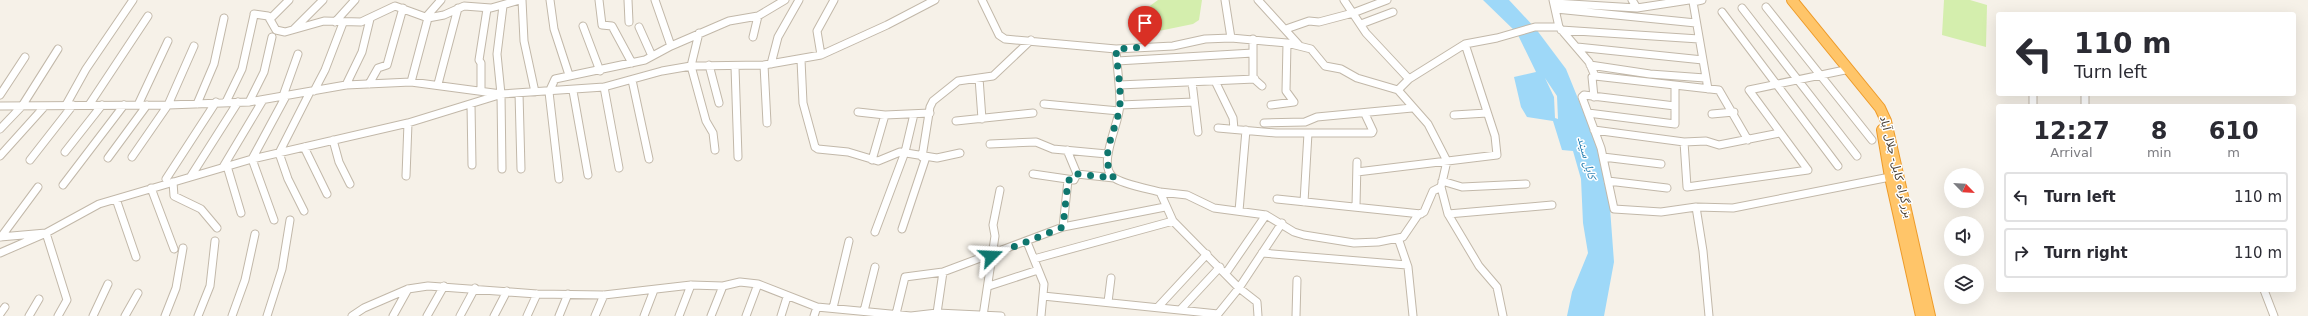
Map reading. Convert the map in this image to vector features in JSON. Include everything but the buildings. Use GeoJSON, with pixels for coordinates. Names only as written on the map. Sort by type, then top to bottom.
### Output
{"type":"FeatureCollection","features":[{"type":"Feature","properties":{"kind":"highway","name":"بزرگراه کابل- جلال آباد"},"geometry":{"type":"LineString","coordinates":[[1786,0],[1870,102],[1880,121],[1890,177],[1925,312]]}},
{"type":"Feature","properties":{"kind":"highway","name":"بزرگراه کابل- جلال آباد"},"geometry":{"type":"LineString","coordinates":[[1792,0],[1869,93],[1880,108],[1886,121],[1925,312]]}},
{"type":"Feature","properties":{"kind":"street"},"geometry":{"type":"LineString","coordinates":[[30,160],[70,106],[86,69],[134,0]]}},
{"type":"Feature","properties":{"kind":"street"},"geometry":{"type":"LineString","coordinates":[[272,17],[289,0]]}},
{"type":"Feature","properties":{"kind":"street"},"geometry":{"type":"LineString","coordinates":[[294,30],[323,0]]}},
{"type":"Feature","properties":{"kind":"street"},"geometry":{"type":"LineString","coordinates":[[335,22],[355,0]]}},
{"type":"Feature","properties":{"kind":"street"},"geometry":{"type":"LineString","coordinates":[[226,102],[242,69],[254,14],[268,16],[276,30],[280,32],[294,30],[324,21],[343,23],[361,22],[370,19],[398,0]]}},
{"type":"Feature","properties":{"kind":"street"},"geometry":{"type":"LineString","coordinates":[[411,82],[427,18],[441,0]]}},
{"type":"Feature","properties":{"kind":"street"},"geometry":{"type":"LineString","coordinates":[[389,7],[395,6],[403,8],[427,18],[468,6],[486,8],[503,6],[521,0],[524,40],[535,92]]}},
{"type":"Feature","properties":{"kind":"street"},"geometry":{"type":"LineString","coordinates":[[550,0],[554,29],[568,75]]}},
{"type":"Feature","properties":{"kind":"street"},"geometry":{"type":"LineString","coordinates":[[599,0],[602,25],[612,26],[632,63]]}},
{"type":"Feature","properties":{"kind":"street"},"geometry":{"type":"LineString","coordinates":[[628,0],[629,22]]}},
{"type":"Feature","properties":{"kind":"street"},"geometry":{"type":"LineString","coordinates":[[655,0],[671,46]]}},
{"type":"Feature","properties":{"kind":"street"},"geometry":{"type":"LineString","coordinates":[[559,179],[549,92],[555,79],[568,75],[600,72],[632,63],[652,56],[699,33],[729,21],[758,16],[785,0]]}},
{"type":"Feature","properties":{"kind":"street"},"geometry":{"type":"LineString","coordinates":[[771,64],[778,37],[799,0]]}},
{"type":"Feature","properties":{"kind":"street"},"geometry":{"type":"LineString","coordinates":[[821,55],[817,43],[816,29],[834,0]]}},
{"type":"Feature","properties":{"kind":"street"},"geometry":{"type":"LineString","coordinates":[[0,106],[168,105],[216,102],[249,102],[346,85],[411,82],[438,84],[501,94],[573,91],[604,87],[662,71],[691,66],[709,65],[735,67],[764,65],[801,60],[821,55],[887,26],[936,0]]}},
{"type":"Feature","properties":{"kind":"street"},"geometry":{"type":"LineString","coordinates":[[982,0],[999,35],[1005,39],[1030,40],[1116,49],[1173,46],[1205,39],[1231,38],[1287,43],[1300,45],[1311,50],[1325,66],[1341,70],[1357,78],[1398,90],[1412,108],[1428,124],[1447,161],[1441,184],[1448,214],[1479,266],[1497,287],[1503,316]]}},
{"type":"Feature","properties":{"kind":"street"},"geometry":{"type":"LineString","coordinates":[[1225,0],[1231,38]]}},
{"type":"Feature","properties":{"kind":"street"},"geometry":{"type":"LineString","coordinates":[[1258,0],[1300,45]]}},
{"type":"Feature","properties":{"kind":"street"},"geometry":{"type":"LineString","coordinates":[[1344,0],[1388,60],[1409,80]]}},
{"type":"Feature","properties":{"kind":"street"},"geometry":{"type":"LineString","coordinates":[[1286,29],[1309,21],[1319,22],[1353,13],[1387,0]]}},
{"type":"Feature","properties":{"kind":"street"},"geometry":{"type":"LineString","coordinates":[[1632,0],[1637,8]]}},
{"type":"Feature","properties":{"kind":"street"},"geometry":{"type":"LineString","coordinates":[[1691,0],[1708,89]]}},
{"type":"Feature","properties":{"kind":"street"},"geometry":{"type":"LineString","coordinates":[[1554,4],[1637,8],[1691,0],[1702,0]]}},
{"type":"Feature","properties":{"kind":"street"},"geometry":{"type":"LineString","coordinates":[[1554,4],[1696,23]]}},
{"type":"Feature","properties":{"kind":"street"},"geometry":{"type":"LineString","coordinates":[[1554,4],[1560,28],[1577,47],[1590,65],[1595,76]]}},
{"type":"Feature","properties":{"kind":"street"},"geometry":{"type":"LineString","coordinates":[[502,169],[501,94],[498,54],[503,6]]}},
{"type":"Feature","properties":{"kind":"street"},"geometry":{"type":"LineString","coordinates":[[1766,7],[1818,75],[1872,140]]}},
{"type":"Feature","properties":{"kind":"street"},"geometry":{"type":"LineString","coordinates":[[369,84],[378,68],[387,65],[403,8]]}},
{"type":"Feature","properties":{"kind":"street"},"geometry":{"type":"LineString","coordinates":[[438,84],[458,8]]}},
{"type":"Feature","properties":{"kind":"street"},"geometry":{"type":"LineString","coordinates":[[481,91],[481,63],[479,60],[486,8]]}},
{"type":"Feature","properties":{"kind":"street"},"geometry":{"type":"LineString","coordinates":[[1742,8],[1858,156]]}},
{"type":"Feature","properties":{"kind":"street"},"geometry":{"type":"LineString","coordinates":[[1361,24],[1393,12]]}},
{"type":"Feature","properties":{"kind":"street"},"geometry":{"type":"LineString","coordinates":[[1722,12],[1775,85],[1838,166]]}},
{"type":"Feature","properties":{"kind":"street"},"geometry":{"type":"LineString","coordinates":[[89,105],[148,16]]}},
{"type":"Feature","properties":{"kind":"street"},"geometry":{"type":"LineString","coordinates":[[753,37],[758,16]]}},
{"type":"Feature","properties":{"kind":"street"},"geometry":{"type":"LineString","coordinates":[[197,104],[214,64],[224,18]]}},
{"type":"Feature","properties":{"kind":"street"},"geometry":{"type":"LineString","coordinates":[[346,85],[362,52],[370,19]]}},
{"type":"Feature","properties":{"kind":"street"},"geometry":{"type":"LineString","coordinates":[[304,211],[288,179],[279,153],[325,70],[343,23]]}},
{"type":"Feature","properties":{"kind":"street"},"geometry":{"type":"LineString","coordinates":[[583,26],[600,72]]}},
{"type":"Feature","properties":{"kind":"street"},"geometry":{"type":"LineString","coordinates":[[639,27],[652,56]]}},
{"type":"Feature","properties":{"kind":"street"},"geometry":{"type":"LineString","coordinates":[[1398,90],[1409,80],[1465,44],[1497,38],[1512,32],[1535,27],[1699,39]]}},
{"type":"Feature","properties":{"kind":"street"},"geometry":{"type":"LineString","coordinates":[[699,33],[691,66],[706,121],[713,133],[715,150]]}},
{"type":"Feature","properties":{"kind":"street"},"geometry":{"type":"LineString","coordinates":[[249,102],[264,72],[272,37]]}},
{"type":"Feature","properties":{"kind":"street"},"geometry":{"type":"LineString","coordinates":[[1253,39],[1255,79],[1262,86]]}},
{"type":"Feature","properties":{"kind":"street"},"geometry":{"type":"LineString","coordinates":[[902,229],[924,157],[930,107],[933,101],[955,82],[993,76],[1030,40]]}},
{"type":"Feature","properties":{"kind":"street"},"geometry":{"type":"LineString","coordinates":[[138,105],[168,41]]}},
{"type":"Feature","properties":{"kind":"street"},"geometry":{"type":"LineString","coordinates":[[1271,105],[1294,102],[1286,91],[1285,72],[1287,43]]}},
{"type":"Feature","properties":{"kind":"street"},"geometry":{"type":"LineString","coordinates":[[1357,172],[1497,155],[1495,136],[1465,44]]}},
{"type":"Feature","properties":{"kind":"street"},"geometry":{"type":"LineString","coordinates":[[132,157],[168,105],[194,46]]}},
{"type":"Feature","properties":{"kind":"street"},"geometry":{"type":"LineString","coordinates":[[1577,47],[1703,60]]}},
{"type":"Feature","properties":{"kind":"street"},"geometry":{"type":"LineString","coordinates":[[0,130],[22,106],[58,49]]}},
{"type":"Feature","properties":{"kind":"street"},"geometry":{"type":"LineString","coordinates":[[1114,178],[1108,171],[1107,154],[1119,108],[1120,85],[1116,49]]}},
{"type":"Feature","properties":{"kind":"street"},"geometry":{"type":"LineString","coordinates":[[1117,61],[1254,53]]}},
{"type":"Feature","properties":{"kind":"street"},"geometry":{"type":"LineString","coordinates":[[274,220],[252,159],[285,96],[298,54]]}},
{"type":"Feature","properties":{"kind":"street"},"geometry":{"type":"LineString","coordinates":[[0,95],[25,57]]}},
{"type":"Feature","properties":{"kind":"street"},"geometry":{"type":"LineString","coordinates":[[801,60],[803,102],[815,147],[818,149],[848,152],[872,160],[882,160],[905,152],[924,157],[937,158],[960,152]]}},
{"type":"Feature","properties":{"kind":"street"},"geometry":{"type":"LineString","coordinates":[[709,65],[719,103]]}},
{"type":"Feature","properties":{"kind":"street"},"geometry":{"type":"LineString","coordinates":[[764,65],[767,123]]}},
{"type":"Feature","properties":{"kind":"street"},"geometry":{"type":"LineString","coordinates":[[1590,65],[1650,74],[1705,78]]}},
{"type":"Feature","properties":{"kind":"street"},"geometry":{"type":"LineString","coordinates":[[735,67],[738,157]]}},
{"type":"Feature","properties":{"kind":"street"},"geometry":{"type":"LineString","coordinates":[[1684,142],[1687,187],[1808,170],[1749,90],[1845,70]]}},
{"type":"Feature","properties":{"kind":"street"},"geometry":{"type":"LineString","coordinates":[[1595,76],[1721,91],[1734,112],[1748,140]]}},
{"type":"Feature","properties":{"kind":"street"},"geometry":{"type":"LineString","coordinates":[[1594,97],[1592,78],[1595,76]]}},
{"type":"Feature","properties":{"kind":"street"},"geometry":{"type":"LineString","coordinates":[[979,78],[982,119]]}},
{"type":"Feature","properties":{"kind":"street"},"geometry":{"type":"LineString","coordinates":[[1120,85],[1255,79]]}},
{"type":"Feature","properties":{"kind":"street"},"geometry":{"type":"LineString","coordinates":[[632,80],[649,159]]}},
{"type":"Feature","properties":{"kind":"street"},"geometry":{"type":"LineString","coordinates":[[1215,81],[1233,118],[1234,129]]}},
{"type":"Feature","properties":{"kind":"street"},"geometry":{"type":"LineString","coordinates":[[1192,82],[1198,132]]}},
{"type":"Feature","properties":{"kind":"street"},"geometry":{"type":"LineString","coordinates":[[1588,113],[1675,124],[1675,86]]}},
{"type":"Feature","properties":{"kind":"street"},"geometry":{"type":"LineString","coordinates":[[604,87],[619,168]]}},
{"type":"Feature","properties":{"kind":"street"},"geometry":{"type":"LineString","coordinates":[[573,91],[588,175]]}},
{"type":"Feature","properties":{"kind":"street"},"geometry":{"type":"LineString","coordinates":[[519,93],[521,169]]}},
{"type":"Feature","properties":{"kind":"street"},"geometry":{"type":"LineString","coordinates":[[0,253],[46,233],[99,204],[151,188],[169,180],[191,176],[304,146],[408,123],[501,94]]}},
{"type":"Feature","properties":{"kind":"street"},"geometry":{"type":"LineString","coordinates":[[1675,106],[1582,96],[1603,157],[1614,209],[1661,212],[1696,207],[1732,208],[1890,177]]}},
{"type":"Feature","properties":{"kind":"street"},"geometry":{"type":"LineString","coordinates":[[241,213],[225,167],[263,100]]}},
{"type":"Feature","properties":{"kind":"street"},"geometry":{"type":"LineString","coordinates":[[216,102],[169,180],[174,196],[180,201],[193,204],[204,212],[217,228]]}},
{"type":"Feature","properties":{"kind":"street"},"geometry":{"type":"LineString","coordinates":[[191,176],[238,102]]}},
{"type":"Feature","properties":{"kind":"street"},"geometry":{"type":"LineString","coordinates":[[1044,104],[1119,108],[1194,102]]}},
{"type":"Feature","properties":{"kind":"street"},"geometry":{"type":"LineString","coordinates":[[471,104],[472,165]]}},
{"type":"Feature","properties":{"kind":"street"},"geometry":{"type":"LineString","coordinates":[[65,152],[102,105]]}},
{"type":"Feature","properties":{"kind":"street"},"geometry":{"type":"LineString","coordinates":[[63,185],[124,105]]}},
{"type":"Feature","properties":{"kind":"street"},"geometry":{"type":"LineString","coordinates":[[108,158],[147,105]]}},
{"type":"Feature","properties":{"kind":"street"},"geometry":{"type":"LineString","coordinates":[[0,156],[45,106]]}},
{"type":"Feature","properties":{"kind":"street"},"geometry":{"type":"LineString","coordinates":[[1264,122],[1305,122],[1318,117],[1365,114],[1412,108]]}},
{"type":"Feature","properties":{"kind":"street"},"geometry":{"type":"LineString","coordinates":[[858,112],[885,115],[930,113]]}},
{"type":"Feature","properties":{"kind":"street"},"geometry":{"type":"LineString","coordinates":[[1712,114],[1734,112]]}},
{"type":"Feature","properties":{"kind":"street"},"geometry":{"type":"LineString","coordinates":[[956,121],[1032,113]]}},
{"type":"Feature","properties":{"kind":"street"},"geometry":{"type":"LineString","coordinates":[[1454,115],[1487,113]]}},
{"type":"Feature","properties":{"kind":"street"},"geometry":{"type":"LineString","coordinates":[[875,232],[905,152],[914,114]]}},
{"type":"Feature","properties":{"kind":"street"},"geometry":{"type":"LineString","coordinates":[[1218,128],[1246,130],[1252,132],[1308,134],[1372,133],[1373,131],[1365,114]]}},
{"type":"Feature","properties":{"kind":"street"},"geometry":{"type":"LineString","coordinates":[[872,160],[885,115]]}},
{"type":"Feature","properties":{"kind":"street"},"geometry":{"type":"LineString","coordinates":[[406,176],[408,123]]}},
{"type":"Feature","properties":{"kind":"street"},"geometry":{"type":"LineString","coordinates":[[1239,211],[1246,130]]}},
{"type":"Feature","properties":{"kind":"street"},"geometry":{"type":"LineString","coordinates":[[1594,130],[1684,142],[1706,141],[1719,145],[1780,133]]}},
{"type":"Feature","properties":{"kind":"street"},"geometry":{"type":"LineString","coordinates":[[1304,202],[1308,134]]}},
{"type":"Feature","properties":{"kind":"street"},"geometry":{"type":"LineString","coordinates":[[333,140],[339,162],[350,184]]}},
{"type":"Feature","properties":{"kind":"street"},"geometry":{"type":"LineString","coordinates":[[990,144],[1036,142],[1053,149],[1107,154]]}},
{"type":"Feature","properties":{"kind":"street"},"geometry":{"type":"LineString","coordinates":[[304,146],[327,194]]}},
{"type":"Feature","properties":{"kind":"street"},"geometry":{"type":"LineString","coordinates":[[1033,174],[1074,180],[1077,174],[1067,150]]}},
{"type":"Feature","properties":{"kind":"street"},"geometry":{"type":"LineString","coordinates":[[1603,157],[1660,164]]}},
{"type":"Feature","properties":{"kind":"street"},"geometry":{"type":"LineString","coordinates":[[1356,206],[1357,162]]}},
{"type":"Feature","properties":{"kind":"street"},"geometry":{"type":"LineString","coordinates":[[1077,174],[1114,178],[1160,192],[1187,195],[1214,208],[1266,215],[1282,223],[1294,232],[1354,243],[1398,238],[1407,233],[1415,218],[1424,212],[1433,191],[1441,184],[1462,187],[1526,184]]}},
{"type":"Feature","properties":{"kind":"street"},"geometry":{"type":"LineString","coordinates":[[1063,227],[1068,180]]}},
{"type":"Feature","properties":{"kind":"street"},"geometry":{"type":"LineString","coordinates":[[1608,181],[1667,188]]}},
{"type":"Feature","properties":{"kind":"street"},"geometry":{"type":"LineString","coordinates":[[0,237],[38,187]]}},
{"type":"Feature","properties":{"kind":"street"},"geometry":{"type":"LineString","coordinates":[[151,188],[174,249]]}},
{"type":"Feature","properties":{"kind":"street"},"geometry":{"type":"LineString","coordinates":[[983,315],[989,286],[991,256],[995,236],[993,225],[1000,190]]}},
{"type":"Feature","properties":{"kind":"street"},"geometry":{"type":"LineString","coordinates":[[1160,192],[1165,207],[1173,221],[1223,270],[1239,288],[1258,302],[1258,316]]}},
{"type":"Feature","properties":{"kind":"street"},"geometry":{"type":"LineString","coordinates":[[116,199],[136,257]]}},
{"type":"Feature","properties":{"kind":"street"},"geometry":{"type":"LineString","coordinates":[[1277,199],[1356,206],[1421,214]]}},
{"type":"Feature","properties":{"kind":"street"},"geometry":{"type":"LineString","coordinates":[[1448,214],[1552,205]]}},
{"type":"Feature","properties":{"kind":"street"},"geometry":{"type":"LineString","coordinates":[[896,314],[905,277],[943,272],[991,256],[1063,227],[1165,207]]}},
{"type":"Feature","properties":{"kind":"street"},"geometry":{"type":"LineString","coordinates":[[1696,207],[1703,251],[1709,316]]}},
{"type":"Feature","properties":{"kind":"street"},"geometry":{"type":"LineString","coordinates":[[1181,309],[1223,270],[1266,215]]}},
{"type":"Feature","properties":{"kind":"street"},"geometry":{"type":"LineString","coordinates":[[267,316],[282,268],[290,220]]}},
{"type":"Feature","properties":{"kind":"street"},"geometry":{"type":"LineString","coordinates":[[1034,259],[1173,221]]}},
{"type":"Feature","properties":{"kind":"street"},"geometry":{"type":"LineString","coordinates":[[1043,296],[1218,314],[1239,288],[1282,223]]}},
{"type":"Feature","properties":{"kind":"street"},"geometry":{"type":"LineString","coordinates":[[0,237],[46,233]]}},
{"type":"Feature","properties":{"kind":"street"},"geometry":{"type":"LineString","coordinates":[[46,233],[67,300],[58,316]]}},
{"type":"Feature","properties":{"kind":"street"},"geometry":{"type":"LineString","coordinates":[[232,316],[245,280],[255,234]]}},
{"type":"Feature","properties":{"kind":"street"},"geometry":{"type":"LineString","coordinates":[[1398,238],[1407,265],[1413,316]]}},
{"type":"Feature","properties":{"kind":"street"},"geometry":{"type":"LineString","coordinates":[[198,316],[210,286],[215,241]]}},
{"type":"Feature","properties":{"kind":"street"},"geometry":{"type":"LineString","coordinates":[[833,308],[849,241]]}},
{"type":"Feature","properties":{"kind":"street"},"geometry":{"type":"LineString","coordinates":[[1026,242],[1044,284],[1041,316]]}},
{"type":"Feature","properties":{"kind":"street"},"geometry":{"type":"LineString","coordinates":[[165,316],[176,288],[183,248]]}},
{"type":"Feature","properties":{"kind":"street"},"geometry":{"type":"LineString","coordinates":[[1262,253],[1407,265]]}},
{"type":"Feature","properties":{"kind":"street"},"geometry":{"type":"LineString","coordinates":[[1158,307],[1207,254]]}},
{"type":"Feature","properties":{"kind":"street"},"geometry":{"type":"LineString","coordinates":[[864,311],[875,267]]}},
{"type":"Feature","properties":{"kind":"street"},"geometry":{"type":"LineString","coordinates":[[989,286],[1038,270]]}},
{"type":"Feature","properties":{"kind":"street"},"geometry":{"type":"LineString","coordinates":[[937,313],[943,272]]}},
{"type":"Feature","properties":{"kind":"street"},"geometry":{"type":"LineString","coordinates":[[1108,302],[1111,278]]}},
{"type":"Feature","properties":{"kind":"street"},"geometry":{"type":"LineString","coordinates":[[1296,316],[1297,280]]}},
{"type":"Feature","properties":{"kind":"street"},"geometry":{"type":"LineString","coordinates":[[352,316],[364,308],[408,290],[428,286],[475,288],[537,294],[604,295],[691,285],[723,286],[740,282],[758,284],[786,297],[817,307],[833,308],[848,313],[864,311],[881,315],[896,314],[911,316],[937,313],[948,315],[1001,316]]}},
{"type":"Feature","properties":{"kind":"street"},"geometry":{"type":"LineString","coordinates":[[93,316],[108,284]]}},
{"type":"Feature","properties":{"kind":"street"},"geometry":{"type":"LineString","coordinates":[[746,316],[758,284]]}},
{"type":"Feature","properties":{"kind":"street"},"geometry":{"type":"LineString","coordinates":[[679,316],[691,285]]}},
{"type":"Feature","properties":{"kind":"street"},"geometry":{"type":"LineString","coordinates":[[428,316],[444,286]]}},
{"type":"Feature","properties":{"kind":"street"},"geometry":{"type":"LineString","coordinates":[[711,316],[723,286]]}},
{"type":"Feature","properties":{"kind":"street"},"geometry":{"type":"LineString","coordinates":[[460,316],[475,288]]}},
{"type":"Feature","properties":{"kind":"street"},"geometry":{"type":"LineString","coordinates":[[393,316],[408,290]]}},
{"type":"Feature","properties":{"kind":"street"},"geometry":{"type":"LineString","coordinates":[[644,316],[654,290]]}},
{"type":"Feature","properties":{"kind":"street"},"geometry":{"type":"LineString","coordinates":[[494,316],[507,291]]}},
{"type":"Feature","properties":{"kind":"street"},"geometry":{"type":"LineString","coordinates":[[2265,292],[2274,316]]}},
{"type":"Feature","properties":{"kind":"street"},"geometry":{"type":"LineString","coordinates":[[125,316],[138,293]]}},
{"type":"Feature","properties":{"kind":"street"},"geometry":{"type":"LineString","coordinates":[[527,316],[537,294]]}},
{"type":"Feature","properties":{"kind":"street"},"geometry":{"type":"LineString","coordinates":[[559,316],[568,294]]}},
{"type":"Feature","properties":{"kind":"street"},"geometry":{"type":"LineString","coordinates":[[595,316],[604,295]]}},
{"type":"Feature","properties":{"kind":"street"},"geometry":{"type":"LineString","coordinates":[[781,316],[786,297]]}},
{"type":"Feature","properties":{"kind":"street"},"geometry":{"type":"LineString","coordinates":[[28,316],[39,299]]}},
{"type":"Feature","properties":{"kind":"street"},"geometry":{"type":"LineString","coordinates":[[0,314],[5,307]]}},
{"type":"Feature","properties":{"kind":"street"},"geometry":{"type":"LineString","coordinates":[[814,316],[817,307]]}},
{"type":"Feature","properties":{"kind":"green space"},"geometry":{"type":"Polygon","coordinates":[[[1158,0],[1202,0],[1199,20],[1193,24],[1154,32],[1146,20],[1147,8],[1158,0]]]}},
{"type":"Feature","properties":{"kind":"green space"},"geometry":{"type":"Polygon","coordinates":[[[1944,0],[1970,0],[1987,5],[1986,47],[1942,35],[1944,0]]]}},
{"type":"Feature","properties":{"kind":"water","name":"کابل سيند"},"geometry":{"type":"Polygon","coordinates":[[[1483,0],[1509,0],[1536,29],[1566,69],[1594,138],[1602,167],[1610,208],[1614,262],[1604,316],[1567,316],[1572,292],[1588,253],[1583,223],[1581,179],[1573,151],[1562,150],[1553,121],[1527,117],[1521,107],[1514,77],[1536,72],[1517,33],[1483,0]],[[1545,78],[1554,97],[1555,118],[1558,119],[1557,96],[1545,78]]]}},
{"type":"Feature","properties":{"kind":"route"},"geometry":{"type":"LineString","coordinates":[[991,256],[1063,227],[1068,180],[1074,180],[1077,174],[1114,178],[1108,171],[1107,154],[1117,124],[1120,105],[1120,85],[1116,49],[1145,47]]}}]}
